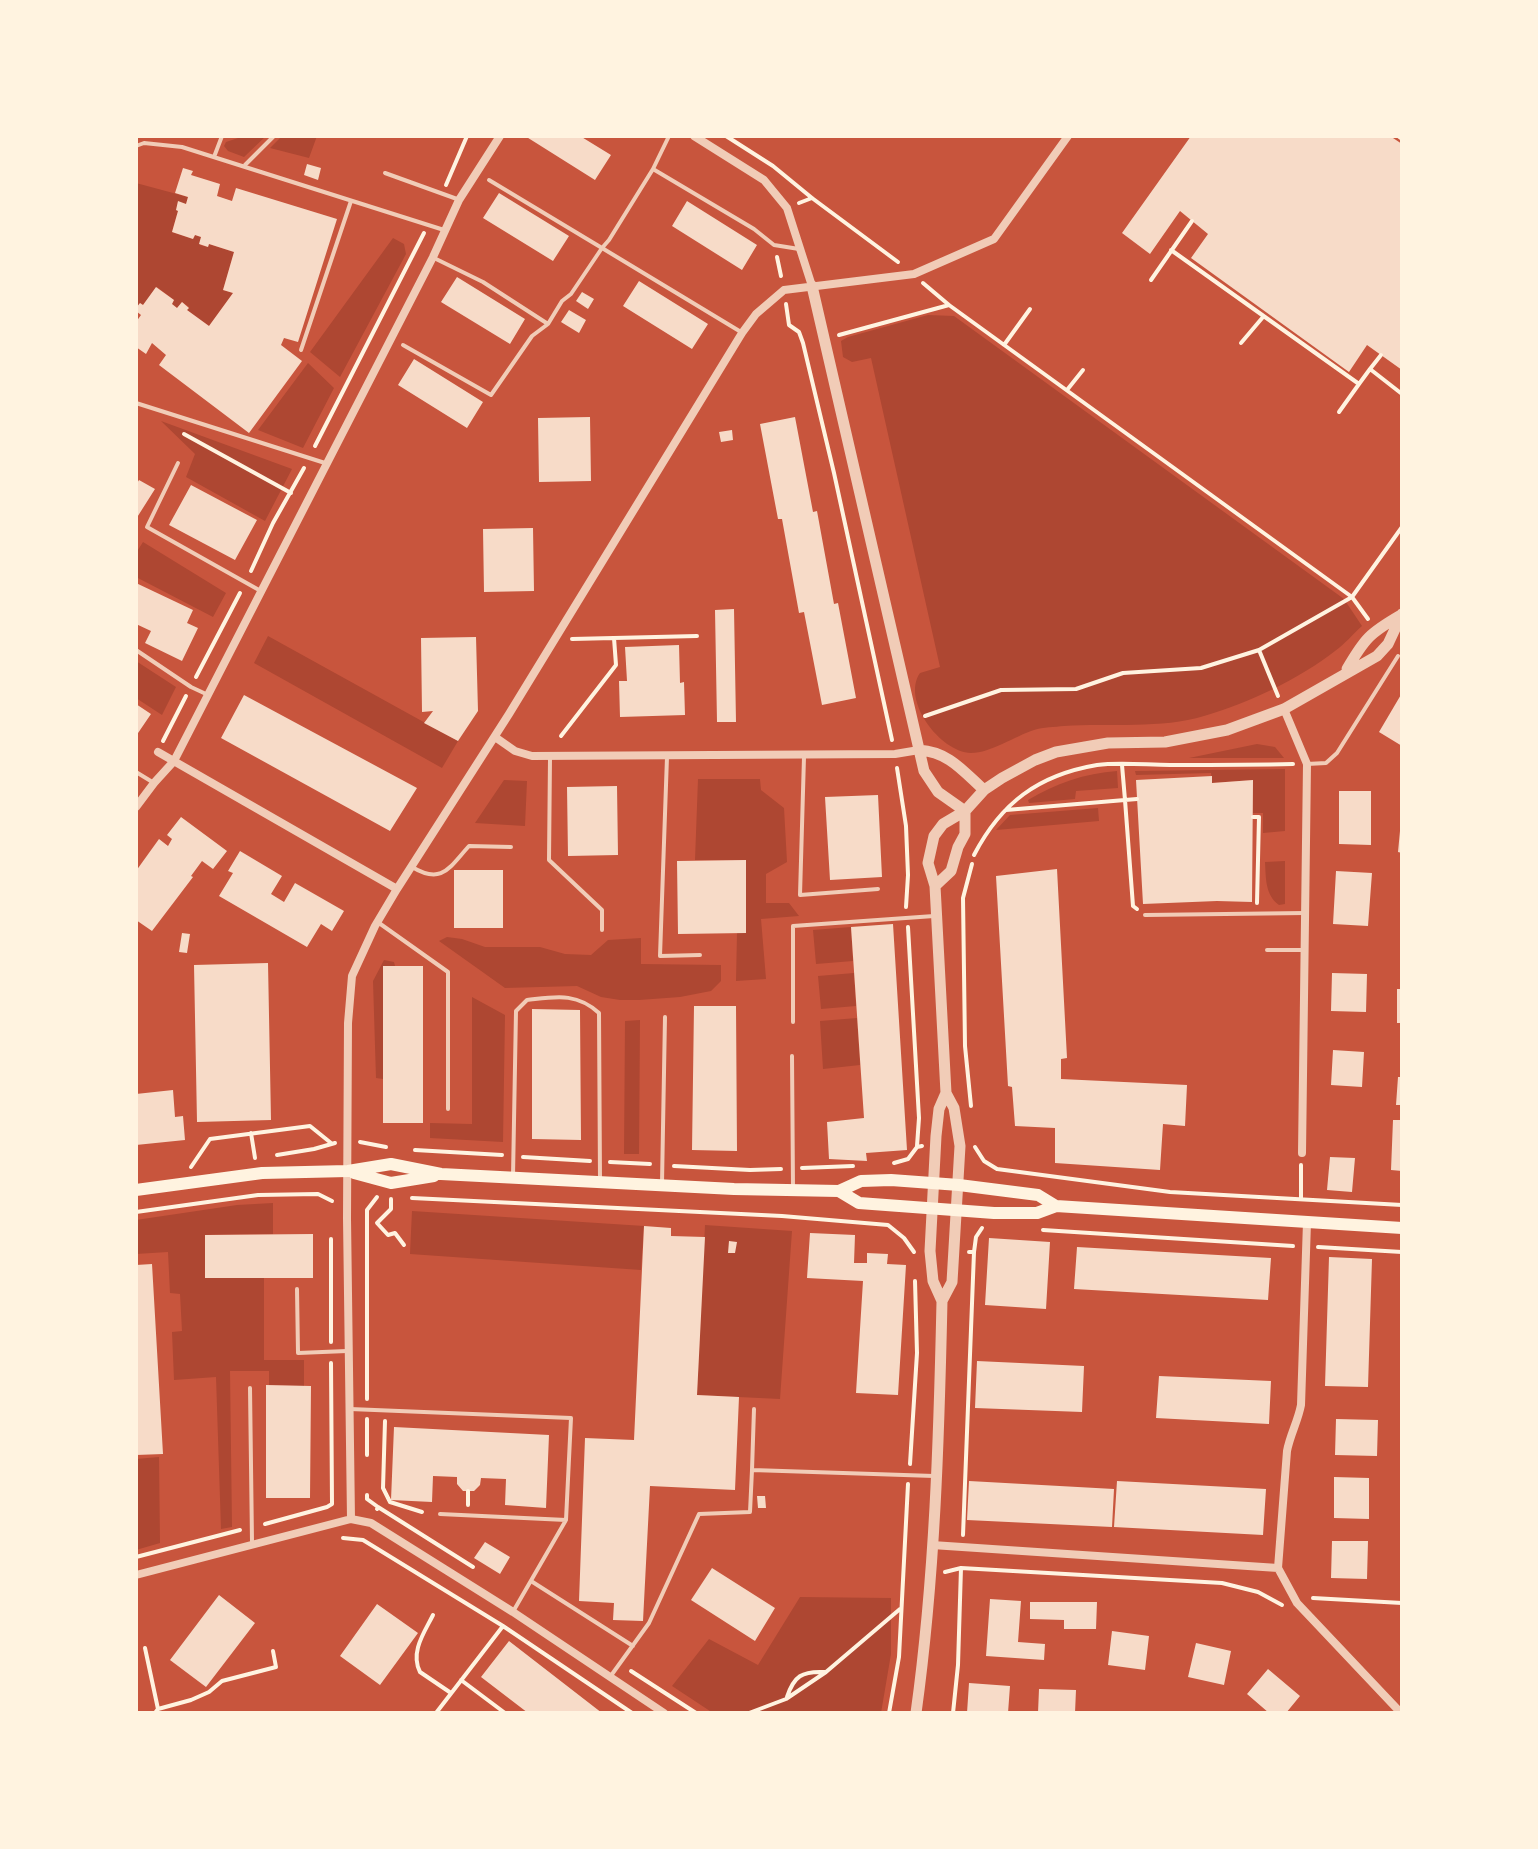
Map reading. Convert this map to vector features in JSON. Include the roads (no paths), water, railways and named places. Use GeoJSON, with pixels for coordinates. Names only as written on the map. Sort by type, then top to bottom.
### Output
{"type":"FeatureCollection","features":[{"type":"Feature","properties":{"kind":"main road"},"geometry":{"type":"LineString","coordinates":[[136,1190],[262,1173],[348,1171],[391,1164],[441,1174],[793,1191],[839,1191],[861,1181],[933,1182],[1038,1195],[1056,1206]]}},
{"type":"Feature","properties":{"kind":"main road"},"geometry":{"type":"LineString","coordinates":[[348,1171],[391,1183],[441,1174]]}},
{"type":"Feature","properties":{"kind":"main road"},"geometry":{"type":"LineString","coordinates":[[839,1191],[859,1203],[994,1213],[1037,1213],[1056,1206],[1402,1228]]}},
{"type":"Feature","properties":{"kind":"street"},"geometry":{"type":"LineString","coordinates":[[136,806],[174,761],[433,257],[459,200],[500,136]]}},
{"type":"Feature","properties":{"kind":"street"},"geometry":{"type":"LineString","coordinates":[[694,136],[764,180],[787,208],[812,286],[924,771],[938,792],[965,811]]}},
{"type":"Feature","properties":{"kind":"street"},"geometry":{"type":"LineString","coordinates":[[351,1519],[349,998],[352,976],[377,922],[756,314],[784,290],[914,274],[994,239],[1068,136]]}},
{"type":"Feature","properties":{"kind":"street"},"geometry":{"type":"LineString","coordinates":[[1346,672],[1375,629],[1402,614]]}},
{"type":"Feature","properties":{"kind":"street"},"geometry":{"type":"LineString","coordinates":[[942,1301],[952,1282],[960,1146],[954,1108],[946,1093],[935,886],[928,863],[934,836],[943,824],[965,811],[984,790],[1035,760],[1056,752],[1108,743],[1181,739],[1227,730],[1284,709],[1377,656],[1388,644],[1402,614]]}},
{"type":"Feature","properties":{"kind":"street"},"geometry":{"type":"LineString","coordinates":[[1284,709],[1307,764],[1302,1153]]}},
{"type":"Feature","properties":{"kind":"street"},"geometry":{"type":"LineString","coordinates":[[495,737],[515,751],[532,756],[895,754],[935,751],[984,790]]}},
{"type":"Feature","properties":{"kind":"street"},"geometry":{"type":"LineString","coordinates":[[158,752],[397,889]]}},
{"type":"Feature","properties":{"kind":"street"},"geometry":{"type":"LineString","coordinates":[[935,886],[951,871],[965,834],[965,811]]}},
{"type":"Feature","properties":{"kind":"street"},"geometry":{"type":"LineString","coordinates":[[916,1713],[924,1655],[937,1476],[942,1301],[933,1281],[931,1208],[939,1109],[946,1093]]}},
{"type":"Feature","properties":{"kind":"street"},"geometry":{"type":"LineString","coordinates":[[1307,1222],[1301,1405],[1287,1451],[1278,1568],[1297,1603],[1401,1713]]}},
{"type":"Feature","properties":{"kind":"street"},"geometry":{"type":"LineString","coordinates":[[136,1575],[351,1519],[371,1523],[513,1612],[664,1713]]}},
{"type":"Feature","properties":{"kind":"street"},"geometry":{"type":"LineString","coordinates":[[932,1545],[1278,1568]]}},
{"type":"Feature","properties":{"kind":"lane"},"geometry":{"type":"LineString","coordinates":[[144,136],[144,143]]}},
{"type":"Feature","properties":{"kind":"lane"},"geometry":{"type":"LineString","coordinates":[[214,157],[222,136]]}},
{"type":"Feature","properties":{"kind":"lane"},"geometry":{"type":"LineString","coordinates":[[243,166],[274,136]]}},
{"type":"Feature","properties":{"kind":"lane"},"geometry":{"type":"LineString","coordinates":[[403,345],[491,395],[532,336],[548,324],[609,240],[653,169],[669,136]]}},
{"type":"Feature","properties":{"kind":"lane"},"geometry":{"type":"LineString","coordinates":[[136,146],[144,143],[182,147],[444,234]]}},
{"type":"Feature","properties":{"kind":"lane"},"geometry":{"type":"LineString","coordinates":[[653,169],[754,229],[774,245],[799,249]]}},
{"type":"Feature","properties":{"kind":"lane"},"geometry":{"type":"LineString","coordinates":[[385,173],[459,200]]}},
{"type":"Feature","properties":{"kind":"lane"},"geometry":{"type":"LineString","coordinates":[[489,180],[742,333]]}},
{"type":"Feature","properties":{"kind":"lane"},"geometry":{"type":"LineString","coordinates":[[301,350],[351,201]]}},
{"type":"Feature","properties":{"kind":"lane"},"geometry":{"type":"LineString","coordinates":[[433,257],[483,282],[548,324]]}},
{"type":"Feature","properties":{"kind":"lane"},"geometry":{"type":"LineString","coordinates":[[136,403],[327,464]]}},
{"type":"Feature","properties":{"kind":"lane"},"geometry":{"type":"LineString","coordinates":[[178,463],[147,527],[262,591]]}},
{"type":"Feature","properties":{"kind":"lane"},"geometry":{"type":"LineString","coordinates":[[136,650],[191,687],[209,695]]}},
{"type":"Feature","properties":{"kind":"lane"},"geometry":{"type":"LineString","coordinates":[[1307,764],[1326,763],[1337,753],[1398,656]]}},
{"type":"Feature","properties":{"kind":"lane"},"geometry":{"type":"LineString","coordinates":[[804,754],[800,895],[878,889]]}},
{"type":"Feature","properties":{"kind":"lane"},"geometry":{"type":"LineString","coordinates":[[667,755],[660,956],[700,955]]}},
{"type":"Feature","properties":{"kind":"lane"},"geometry":{"type":"LineString","coordinates":[[550,756],[549,860],[602,910],[602,930]]}},
{"type":"Feature","properties":{"kind":"lane"},"geometry":{"type":"LineString","coordinates":[[136,772],[154,783]]}},
{"type":"Feature","properties":{"kind":"lane"},"geometry":{"type":"LineString","coordinates":[[411,867],[425,875],[438,875],[447,870],[469,846],[511,847]]}},
{"type":"Feature","properties":{"kind":"lane"},"geometry":{"type":"LineString","coordinates":[[1145,915],[1305,913]]}},
{"type":"Feature","properties":{"kind":"lane"},"geometry":{"type":"LineString","coordinates":[[793,1022],[793,926],[936,916]]}},
{"type":"Feature","properties":{"kind":"lane"},"geometry":{"type":"LineString","coordinates":[[377,922],[448,972],[448,1109]]}},
{"type":"Feature","properties":{"kind":"lane"},"geometry":{"type":"LineString","coordinates":[[1267,950],[1304,950]]}},
{"type":"Feature","properties":{"kind":"lane"},"geometry":{"type":"LineString","coordinates":[[513,1178],[516,1011],[527,1000],[566,998],[587,1002],[599,1013],[600,1183]]}},
{"type":"Feature","properties":{"kind":"lane"},"geometry":{"type":"LineString","coordinates":[[662,1186],[665,1017]]}},
{"type":"Feature","properties":{"kind":"lane"},"geometry":{"type":"LineString","coordinates":[[792,1056],[793,1191]]}},
{"type":"Feature","properties":{"kind":"lane"},"geometry":{"type":"LineString","coordinates":[[297,1289],[298,1353],[349,1351]]}},
{"type":"Feature","properties":{"kind":"lane"},"geometry":{"type":"LineString","coordinates":[[250,1388],[252,1545]]}},
{"type":"Feature","properties":{"kind":"lane"},"geometry":{"type":"LineString","coordinates":[[350,1409],[571,1418],[566,1520],[513,1612]]}},
{"type":"Feature","properties":{"kind":"lane"},"geometry":{"type":"LineString","coordinates":[[610,1677],[649,1623],[699,1514],[750,1512],[754,1409]]}},
{"type":"Feature","properties":{"kind":"lane"},"geometry":{"type":"LineString","coordinates":[[752,1470],[937,1476]]}},
{"type":"Feature","properties":{"kind":"lane"},"geometry":{"type":"LineString","coordinates":[[440,1514],[566,1520]]}},
{"type":"Feature","properties":{"kind":"lane"},"geometry":{"type":"LineString","coordinates":[[531,1581],[633,1646]]}}]}
